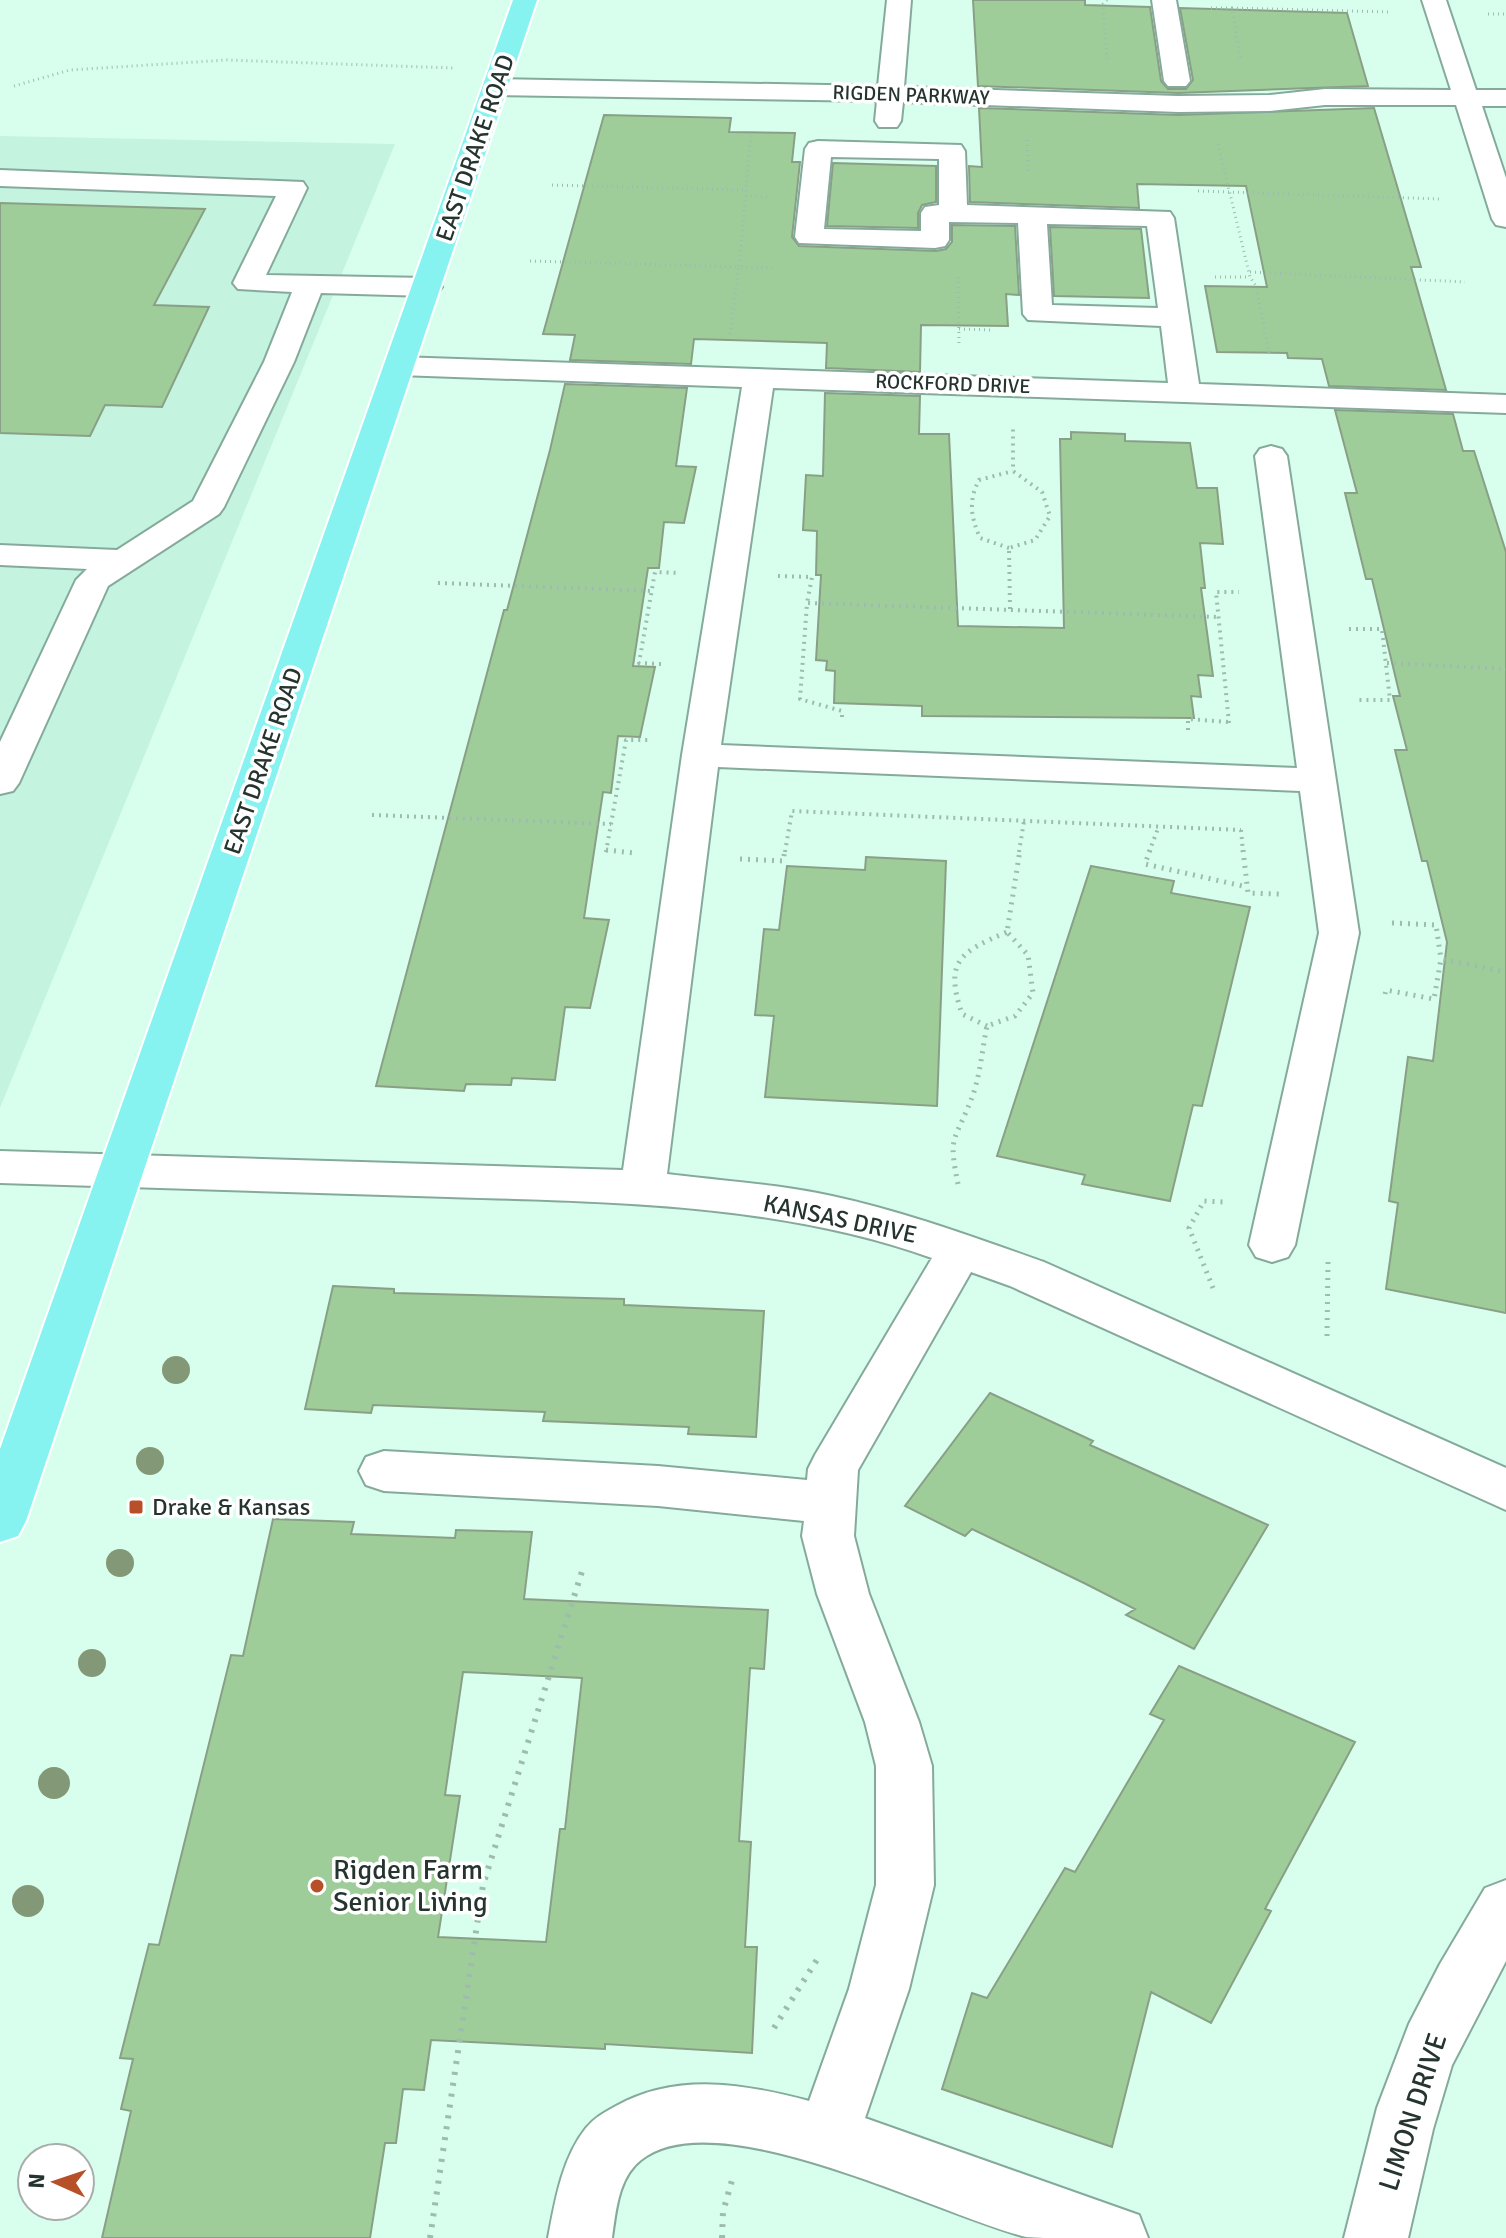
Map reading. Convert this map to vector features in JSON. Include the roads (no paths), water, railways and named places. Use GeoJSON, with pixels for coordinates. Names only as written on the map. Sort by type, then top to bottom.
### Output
{"type":"FeatureCollection","features":[{"type":"Feature","properties":{"kind":"main road","name":"EAST DRAKE ROAD"},"geometry":{"type":"LineString","coordinates":[[0,1521],[525,0]]}},
{"type":"Feature","properties":{"kind":"street"},"geometry":{"type":"LineString","coordinates":[[887,150],[899,0]]}},
{"type":"Feature","properties":{"kind":"street"},"geometry":{"type":"LineString","coordinates":[[1164,0],[1177,81]]}},
{"type":"Feature","properties":{"kind":"street"},"geometry":{"type":"LineString","coordinates":[[1434,0],[1506,219]]}},
{"type":"Feature","properties":{"kind":"street","name":"RIGDEN PARKWAY"},"geometry":{"type":"LineString","coordinates":[[500,74],[891,84],[1177,81],[1278,88],[1325,97]]}},
{"type":"Feature","properties":{"kind":"street","name":"RIGDEN PARKWAY"},"geometry":{"type":"LineString","coordinates":[[891,84],[1178,104],[1269,103],[1325,97],[1506,98]]}},
{"type":"Feature","properties":{"kind":"street"},"geometry":{"type":"LineString","coordinates":[[953,213],[952,151],[818,149],[809,237],[935,240],[935,213],[953,213],[1030,201],[1160,218],[1185,392]]}},
{"type":"Feature","properties":{"kind":"street"},"geometry":{"type":"LineString","coordinates":[[0,178],[293,188],[248,283],[427,287]]}},
{"type":"Feature","properties":{"kind":"street"},"geometry":{"type":"LineString","coordinates":[[1030,201],[1038,314],[1174,317]]}},
{"type":"Feature","properties":{"kind":"street"},"geometry":{"type":"LineString","coordinates":[[0,783],[93,580],[207,507],[279,362],[310,284]]}},
{"type":"Feature","properties":{"kind":"street","name":"ROCKFORD DRIVE"},"geometry":{"type":"LineString","coordinates":[[399,366],[1506,404]]}},
{"type":"Feature","properties":{"kind":"street"},"geometry":{"type":"LineString","coordinates":[[643,1187],[701,755],[759,378]]}},
{"type":"Feature","properties":{"kind":"street"},"geometry":{"type":"LineString","coordinates":[[1271,456],[1339,933],[1272,1245]]}},
{"type":"Feature","properties":{"kind":"street"},"geometry":{"type":"LineString","coordinates":[[0,555],[123,560]]}},
{"type":"Feature","properties":{"kind":"street"},"geometry":{"type":"LineString","coordinates":[[701,755],[1316,780]]}},
{"type":"Feature","properties":{"kind":"street","name":"KANSAS DRIVE"},"geometry":{"type":"LineString","coordinates":[[0,1167],[643,1187],[828,1211],[895,1227],[961,1249],[1097,1304],[1506,1490]]}},
{"type":"Feature","properties":{"kind":"street"},"geometry":{"type":"LineString","coordinates":[[828,2135],[879,1989],[905,1885],[904,1766],[892,1722],[843,1594],[828,1536],[833,1469],[961,1249]]}},
{"type":"Feature","properties":{"kind":"street"},"geometry":{"type":"LineString","coordinates":[[384,1471],[658,1486],[830,1503]]}},
{"type":"Feature","properties":{"kind":"street","name":"LIMON DRIVE"},"geometry":{"type":"LineString","coordinates":[[1376,2238],[1398,2141],[1422,2065],[1461,1980],[1506,1907]]}},
{"type":"Feature","properties":{"kind":"street"},"geometry":{"type":"LineString","coordinates":[[580,2238],[589,2191],[601,2160],[619,2138],[646,2122],[675,2114],[749,2117],[828,2135],[1031,2223],[1116,2238]]}},
{"type":"Feature","properties":{"kind":"place","name":"Drake & Kansas"},"geometry":{"type":"Point","coordinates":[136,1507]}},
{"type":"Feature","properties":{"kind":"place","name":"Rigden Farm Senior Living"},"geometry":{"type":"Point","coordinates":[317,1886]}}]}
